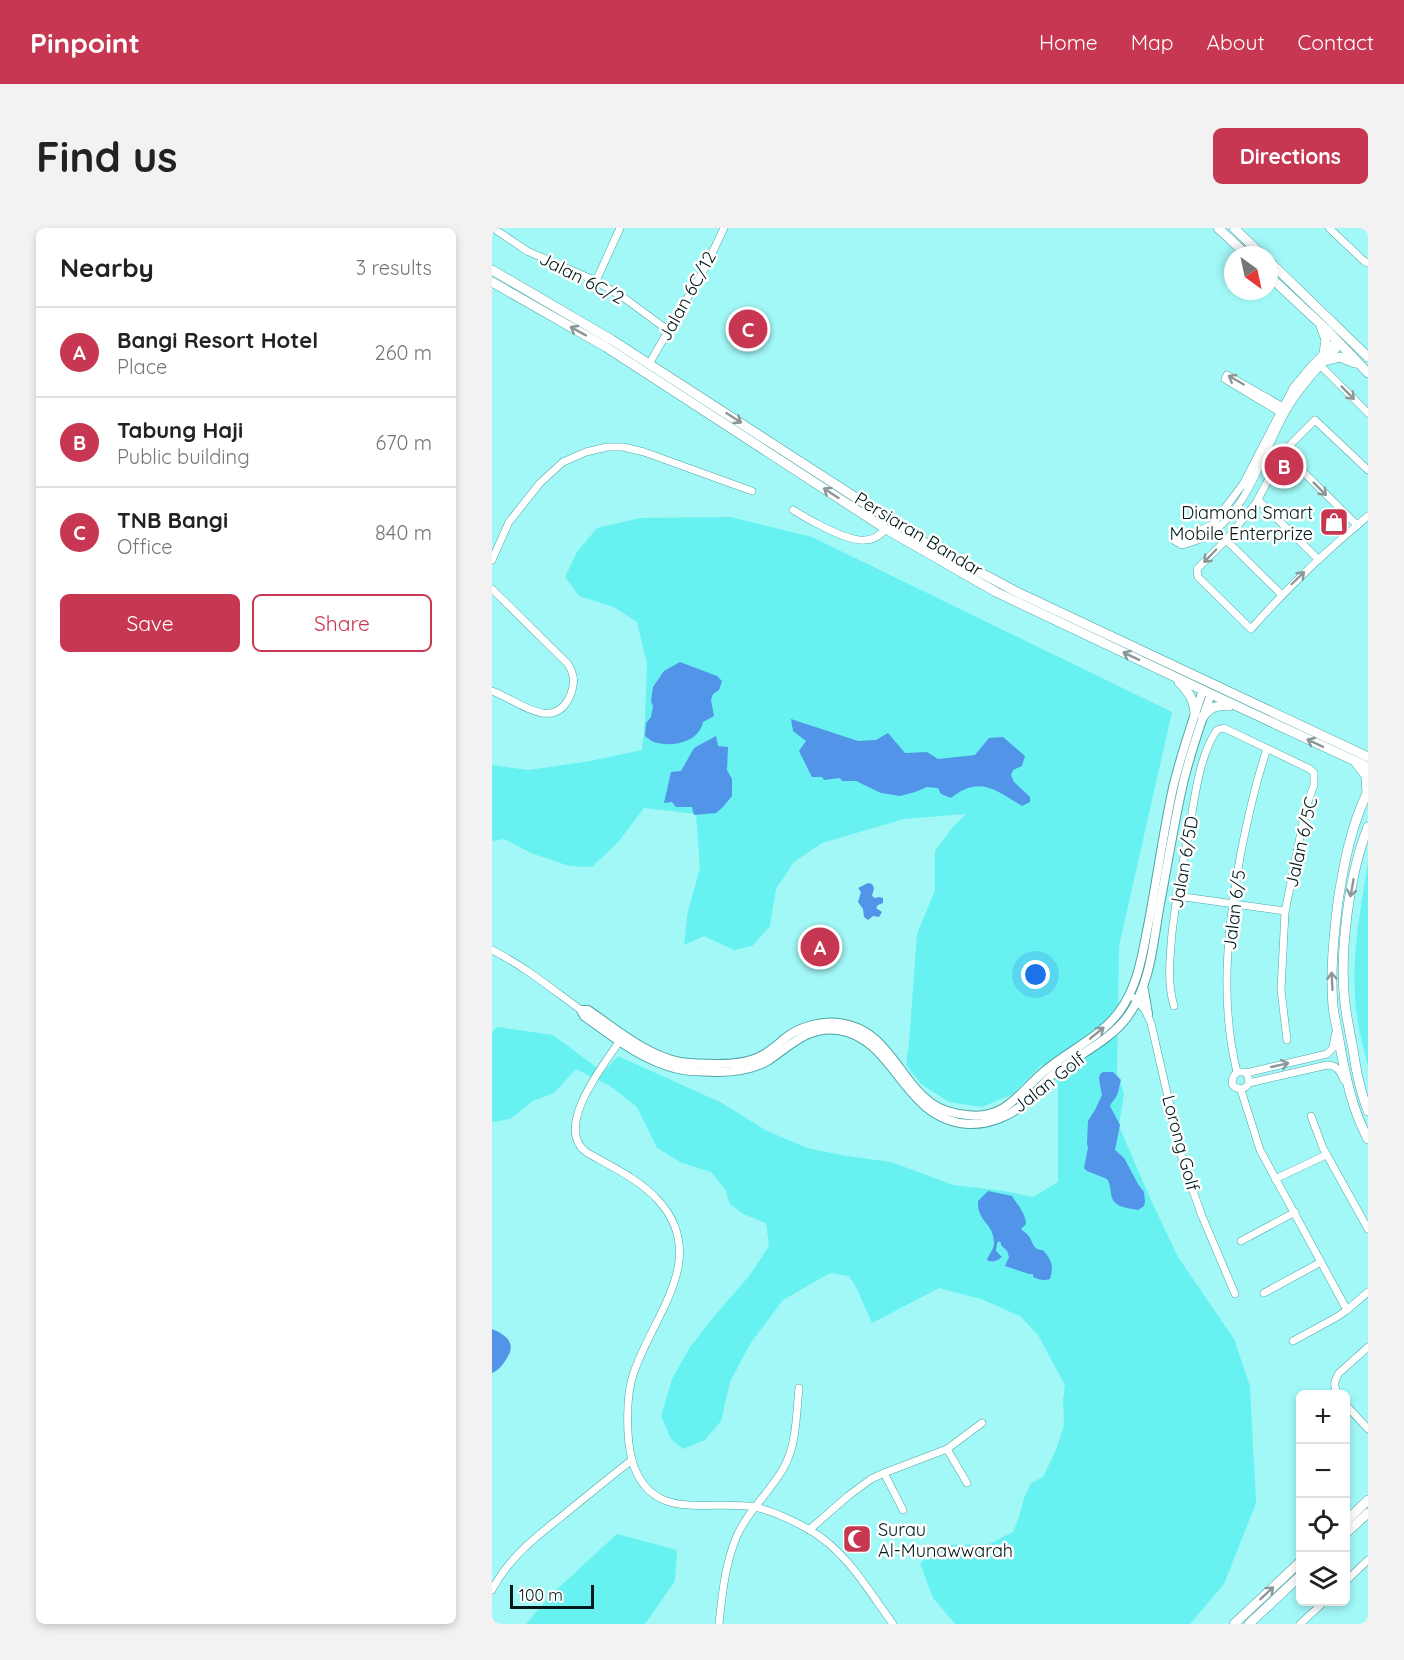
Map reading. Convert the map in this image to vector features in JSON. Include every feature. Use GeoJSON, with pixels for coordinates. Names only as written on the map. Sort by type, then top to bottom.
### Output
{"type":"FeatureCollection","features":[{"type":"Feature","properties":{"kind":"main road"},"geometry":{"type":"LineString","coordinates":[[1218,228],[1237,246]]}},
{"type":"Feature","properties":{"kind":"main road"},"geometry":{"type":"LineString","coordinates":[[1234,228],[1253,246]]}},
{"type":"Feature","properties":{"kind":"main road","name":"Persiaran Bandar"},"geometry":{"type":"LineString","coordinates":[[492,270],[612,340],[929,545],[1015,591],[1269,711],[1354,756],[1368,767]]}},
{"type":"Feature","properties":{"kind":"main road"},"geometry":{"type":"LineString","coordinates":[[1278,270],[1368,357]]}},
{"type":"Feature","properties":{"kind":"main road","name":"Persiaran Bandar"},"geometry":{"type":"LineString","coordinates":[[492,282],[644,370],[886,529],[996,592],[1238,707],[1354,756]]}},
{"type":"Feature","properties":{"kind":"main road"},"geometry":{"type":"LineString","coordinates":[[1278,284],[1367,368]]}},
{"type":"Feature","properties":{"kind":"main road"},"geometry":{"type":"LineString","coordinates":[[1300,291],[1308,303],[1339,334],[1340,342]]}},
{"type":"Feature","properties":{"kind":"main road"},"geometry":{"type":"LineString","coordinates":[[1317,321],[1326,340],[1323,360],[1343,357],[1367,368]]}},
{"type":"Feature","properties":{"kind":"main road"},"geometry":{"type":"LineString","coordinates":[[1157,658],[1207,691],[1269,711]]}},
{"type":"Feature","properties":{"kind":"main road"},"geometry":{"type":"LineString","coordinates":[[1174,677],[1186,688],[1199,716],[1215,706],[1238,707]]}},
{"type":"Feature","properties":{"kind":"main road"},"geometry":{"type":"LineString","coordinates":[[1354,756],[1368,756]]}},
{"type":"Feature","properties":{"kind":"main road"},"geometry":{"type":"LineString","coordinates":[[1354,756],[1366,776],[1367,792],[1348,843],[1332,964],[1334,1006],[1349,1093],[1368,1139]]}},
{"type":"Feature","properties":{"kind":"main road"},"geometry":{"type":"LineString","coordinates":[[1368,820],[1349,906],[1343,982],[1360,1092],[1368,1112]]}},
{"type":"Feature","properties":{"kind":"main road"},"geometry":{"type":"LineString","coordinates":[[1350,1517],[1368,1500]]}},
{"type":"Feature","properties":{"kind":"main road"},"geometry":{"type":"LineString","coordinates":[[1350,1529],[1368,1513]]}},
{"type":"Feature","properties":{"kind":"main road"},"geometry":{"type":"LineString","coordinates":[[1234,1624],[1296,1566]]}},
{"type":"Feature","properties":{"kind":"main road"},"geometry":{"type":"LineString","coordinates":[[1249,1624],[1296,1580]]}},
{"type":"Feature","properties":{"kind":"street","name":"Jalan 6C/2"},"geometry":{"type":"LineString","coordinates":[[493,228],[527,250],[596,281],[627,300],[669,331]]}},
{"type":"Feature","properties":{"kind":"street"},"geometry":{"type":"LineString","coordinates":[[596,281],[620,228]]}},
{"type":"Feature","properties":{"kind":"street","name":"Jalan 6C/12"},"geometry":{"type":"LineString","coordinates":[[649,364],[706,267],[724,228]]}},
{"type":"Feature","properties":{"kind":"street"},"geometry":{"type":"LineString","coordinates":[[1329,228],[1368,263]]}},
{"type":"Feature","properties":{"kind":"street"},"geometry":{"type":"LineString","coordinates":[[1244,489],[1213,524],[1175,541],[1182,545],[1204,537],[1214,531],[1231,513],[1244,489],[1283,411],[1293,388],[1340,342]]}},
{"type":"Feature","properties":{"kind":"street"},"geometry":{"type":"LineString","coordinates":[[1283,411],[1323,360]]}},
{"type":"Feature","properties":{"kind":"street"},"geometry":{"type":"LineString","coordinates":[[1323,360],[1368,413]]}},
{"type":"Feature","properties":{"kind":"street"},"geometry":{"type":"LineString","coordinates":[[1227,375],[1283,411],[1225,379],[1227,375]]}},
{"type":"Feature","properties":{"kind":"street"},"geometry":{"type":"LineString","coordinates":[[1368,470],[1315,420],[1283,452],[1258,500],[1226,540],[1197,569],[1198,578],[1251,629],[1281,594],[1368,516]]}},
{"type":"Feature","properties":{"kind":"street"},"geometry":{"type":"LineString","coordinates":[[492,560],[509,522],[540,483],[563,462],[586,452],[607,447],[623,447],[644,452],[752,491]]}},
{"type":"Feature","properties":{"kind":"street"},"geometry":{"type":"LineString","coordinates":[[1283,452],[1357,525]]}},
{"type":"Feature","properties":{"kind":"street"},"geometry":{"type":"LineString","coordinates":[[1244,489],[1318,559]]}},
{"type":"Feature","properties":{"kind":"street"},"geometry":{"type":"LineString","coordinates":[[794,510],[812,522],[860,540],[876,537],[886,529]]}},
{"type":"Feature","properties":{"kind":"street"},"geometry":{"type":"LineString","coordinates":[[1226,540],[1281,594]]}},
{"type":"Feature","properties":{"kind":"street"},"geometry":{"type":"LineString","coordinates":[[492,589],[568,664],[575,681],[568,699],[561,707],[546,713],[528,710],[492,691]]}},
{"type":"Feature","properties":{"kind":"street","name":"Jalan Golf"},"geometry":{"type":"LineString","coordinates":[[492,950],[529,973],[581,1010],[584,1016],[621,1038],[647,1058],[694,1071],[746,1070],[770,1060],[802,1036],[819,1031],[839,1030],[857,1036],[875,1049],[915,1097],[938,1116],[970,1124],[991,1121],[1018,1109],[1051,1077],[1094,1047],[1129,1014],[1138,1000],[1150,957],[1183,748],[1199,716],[1207,691]]}},
{"type":"Feature","properties":{"kind":"street","name":"Jalan 6/5D"},"geometry":{"type":"LineString","coordinates":[[1174,1006],[1170,994],[1169,969],[1177,896],[1199,776],[1211,737],[1216,730],[1224,728],[1267,749]]}},
{"type":"Feature","properties":{"kind":"street","name":"Jalan 6/5C"},"geometry":{"type":"LineString","coordinates":[[1267,749],[1310,769],[1315,779],[1306,807],[1286,911],[1281,990],[1287,1040]]}},
{"type":"Feature","properties":{"kind":"street","name":"Jalan 6/5"},"geometry":{"type":"LineString","coordinates":[[1237,1072],[1226,983],[1232,904],[1252,794],[1267,749]]}},
{"type":"Feature","properties":{"kind":"street","name":"Jalan Golf"},"geometry":{"type":"LineString","coordinates":[[666,1062],[722,1064],[744,1062],[763,1055],[802,1028],[821,1024],[841,1024],[867,1033],[879,1042],[923,1096],[937,1107],[956,1114],[972,1116],[1003,1109],[1015,1101],[1048,1067],[1109,1023],[1130,995],[1140,964],[1178,788]]}},
{"type":"Feature","properties":{"kind":"street"},"geometry":{"type":"LineString","coordinates":[[1177,896],[1286,911]]}},
{"type":"Feature","properties":{"kind":"street"},"geometry":{"type":"LineString","coordinates":[[1143,987],[1149,1016]]}},
{"type":"Feature","properties":{"kind":"street","name":"Lorong Golf"},"geometry":{"type":"LineString","coordinates":[[1130,995],[1138,1000],[1149,1016],[1158,1045],[1183,1163],[1202,1216],[1235,1294]]}},
{"type":"Feature","properties":{"kind":"street"},"geometry":{"type":"LineString","coordinates":[[1334,1006],[1335,1043],[1331,1051],[1246,1073],[1237,1072],[1232,1082],[1234,1087],[1241,1090],[1260,1150],[1347,1310]]}},
{"type":"Feature","properties":{"kind":"street"},"geometry":{"type":"LineString","coordinates":[[1129,1014],[1142,1012],[1149,1016]]}},
{"type":"Feature","properties":{"kind":"street"},"geometry":{"type":"LineString","coordinates":[[621,1038],[584,1097],[577,1122],[576,1139],[581,1149],[635,1181],[658,1201],[674,1226],[679,1240],[680,1257],[677,1278],[639,1358],[633,1377],[628,1407],[632,1460],[644,1485],[665,1501],[679,1505],[754,1507],[766,1510],[809,1530],[845,1558],[893,1624]]}},
{"type":"Feature","properties":{"kind":"street"},"geometry":{"type":"LineString","coordinates":[[1249,1083],[1332,1065],[1340,1071],[1349,1093]]}},
{"type":"Feature","properties":{"kind":"street"},"geometry":{"type":"LineString","coordinates":[[1241,1090],[1247,1087],[1250,1080],[1246,1073]]}},
{"type":"Feature","properties":{"kind":"street"},"geometry":{"type":"LineString","coordinates":[[1311,1116],[1326,1155],[1368,1229]]}},
{"type":"Feature","properties":{"kind":"street"},"geometry":{"type":"LineString","coordinates":[[1275,1179],[1326,1155]]}},
{"type":"Feature","properties":{"kind":"street"},"geometry":{"type":"LineString","coordinates":[[1241,1240],[1295,1212]]}},
{"type":"Feature","properties":{"kind":"street"},"geometry":{"type":"LineString","coordinates":[[1264,1293],[1321,1262]]}},
{"type":"Feature","properties":{"kind":"street"},"geometry":{"type":"LineString","coordinates":[[1293,1341],[1347,1310],[1368,1292]]}},
{"type":"Feature","properties":{"kind":"street"},"geometry":{"type":"LineString","coordinates":[[1336,1390],[1334,1385],[1339,1373],[1368,1347]]}},
{"type":"Feature","properties":{"kind":"street"},"geometry":{"type":"LineString","coordinates":[[719,1624],[732,1549],[745,1521],[776,1480],[793,1445],[799,1388]]}},
{"type":"Feature","properties":{"kind":"street"},"geometry":{"type":"LineString","coordinates":[[1350,1409],[1368,1429]]}},
{"type":"Feature","properties":{"kind":"street"},"geometry":{"type":"LineString","coordinates":[[809,1530],[871,1479],[948,1449],[982,1423]]}},
{"type":"Feature","properties":{"kind":"street"},"geometry":{"type":"LineString","coordinates":[[948,1449],[967,1483]]}},
{"type":"Feature","properties":{"kind":"street"},"geometry":{"type":"LineString","coordinates":[[492,1590],[508,1564],[537,1536],[632,1460]]}},
{"type":"Feature","properties":{"kind":"street"},"geometry":{"type":"LineString","coordinates":[[884,1473],[903,1510]]}},
{"type":"Feature","properties":{"kind":"street"},"geometry":{"type":"LineString","coordinates":[[1350,1577],[1368,1560]]}},
{"type":"Feature","properties":{"kind":"street"},"geometry":{"type":"LineString","coordinates":[[1300,1624],[1320,1606]]}},
{"type":"Feature","properties":{"kind":"shaded area"},"geometry":{"type":"Polygon","coordinates":[[[730,517],[812,537],[1172,712],[1119,946],[1117,1074],[1124,1093],[1119,1126],[1178,1257],[1234,1339],[1250,1386],[1256,1503],[1224,1584],[1190,1624],[955,1624],[933,1598],[920,1563],[945,1545],[989,1544],[1013,1532],[1031,1483],[1043,1477],[1056,1450],[1064,1425],[1065,1385],[1038,1335],[1020,1316],[981,1299],[939,1288],[872,1323],[849,1276],[830,1273],[783,1300],[750,1344],[730,1382],[721,1421],[705,1440],[683,1449],[671,1439],[661,1416],[672,1379],[690,1347],[750,1275],[769,1246],[766,1223],[743,1214],[730,1204],[725,1189],[711,1172],[682,1163],[657,1148],[637,1107],[610,1086],[576,1069],[554,1093],[533,1101],[510,1119],[492,1122],[492,1032],[497,1027],[553,1035],[603,1072],[618,1056],[722,1103],[765,1130],[807,1148],[891,1162],[953,1185],[1033,1197],[1058,1182],[1058,1083],[1042,1064],[1013,1094],[982,1107],[949,1102],[921,1084],[906,1065],[917,934],[935,890],[935,851],[966,814],[904,819],[822,843],[794,862],[776,889],[770,926],[752,946],[734,950],[704,936],[684,945],[688,911],[700,868],[696,814],[644,808],[619,841],[592,867],[569,866],[531,853],[504,839],[492,841],[492,765],[529,770],[642,750],[647,664],[637,622],[614,607],[579,596],[565,577],[577,552],[597,528],[640,518],[730,517]]]}},
{"type":"Feature","properties":{"kind":"shaded area"},"geometry":{"type":"Polygon","coordinates":[[[680,662],[717,676],[722,681],[719,690],[713,694],[711,700],[714,716],[703,722],[697,734],[686,741],[672,744],[654,742],[645,736],[646,723],[651,717],[653,706],[651,701],[653,687],[664,671],[680,662]]]}},
{"type":"Feature","properties":{"kind":"shaded area"},"geometry":{"type":"Polygon","coordinates":[[[791,719],[858,741],[876,740],[888,733],[905,753],[927,752],[938,759],[975,755],[989,738],[1003,737],[1025,756],[1022,766],[1013,770],[1011,775],[1014,782],[1030,797],[1030,802],[1022,806],[995,790],[979,786],[970,787],[951,798],[941,794],[938,788],[927,787],[900,796],[881,793],[856,781],[842,781],[840,778],[824,780],[822,777],[812,777],[799,751],[806,741],[793,731],[791,719]]]}},
{"type":"Feature","properties":{"kind":"shaded area"},"geometry":{"type":"Polygon","coordinates":[[[716,736],[718,746],[728,747],[727,770],[732,779],[732,796],[716,813],[694,815],[692,807],[676,807],[672,802],[664,803],[671,772],[681,771],[694,748],[716,736]]]}},
{"type":"Feature","properties":{"kind":"shaded area"},"geometry":{"type":"Polygon","coordinates":[[[1368,862],[1368,1066],[1358,1023],[1354,980],[1358,930],[1368,862]]]}},
{"type":"Feature","properties":{"kind":"shaded area"},"geometry":{"type":"Polygon","coordinates":[[[868,883],[874,888],[872,896],[883,898],[883,903],[876,908],[882,912],[879,917],[873,916],[868,920],[864,917],[863,909],[858,902],[861,892],[858,888],[868,883]]]}},
{"type":"Feature","properties":{"kind":"shaded area"},"geometry":{"type":"Polygon","coordinates":[[[1103,1072],[1113,1072],[1121,1080],[1117,1095],[1110,1106],[1120,1125],[1115,1150],[1124,1158],[1144,1192],[1144,1206],[1138,1210],[1116,1204],[1107,1179],[1084,1168],[1088,1148],[1088,1121],[1102,1095],[1099,1079],[1103,1072]]]}},
{"type":"Feature","properties":{"kind":"shaded area"},"geometry":{"type":"Polygon","coordinates":[[[988,1191],[1012,1196],[1025,1220],[1026,1224],[1021,1229],[1028,1235],[1035,1247],[1043,1250],[1050,1260],[1052,1270],[1050,1279],[1033,1277],[1033,1274],[1005,1266],[1009,1257],[999,1241],[996,1251],[1002,1257],[995,1261],[987,1260],[994,1242],[990,1228],[978,1209],[978,1201],[988,1191]]]}},
{"type":"Feature","properties":{"kind":"shaded area"},"geometry":{"type":"Polygon","coordinates":[[[492,1329],[504,1335],[511,1347],[503,1364],[492,1373],[492,1329]]]}},
{"type":"Feature","properties":{"kind":"shaded area"},"geometry":{"type":"Polygon","coordinates":[[[617,1534],[677,1550],[675,1581],[645,1624],[526,1624],[553,1593],[617,1534]]]}},
{"type":"Feature","properties":{"kind":"place","name":"TNB Bangi"},"geometry":{"type":"Point","coordinates":[748,329]}},
{"type":"Feature","properties":{"kind":"place","name":"Tabung Haji"},"geometry":{"type":"Point","coordinates":[1284,466]}},
{"type":"Feature","properties":{"kind":"place","name":"Diamond Smart Mobile Enterprize"},"geometry":{"type":"Point","coordinates":[1334,522]}},
{"type":"Feature","properties":{"kind":"place","name":"Bangi Resort Hotel"},"geometry":{"type":"Point","coordinates":[820,947]}},
{"type":"Feature","properties":{"kind":"place","name":"Surau Al-Munawwarah"},"geometry":{"type":"Point","coordinates":[857,1539]}}]}
